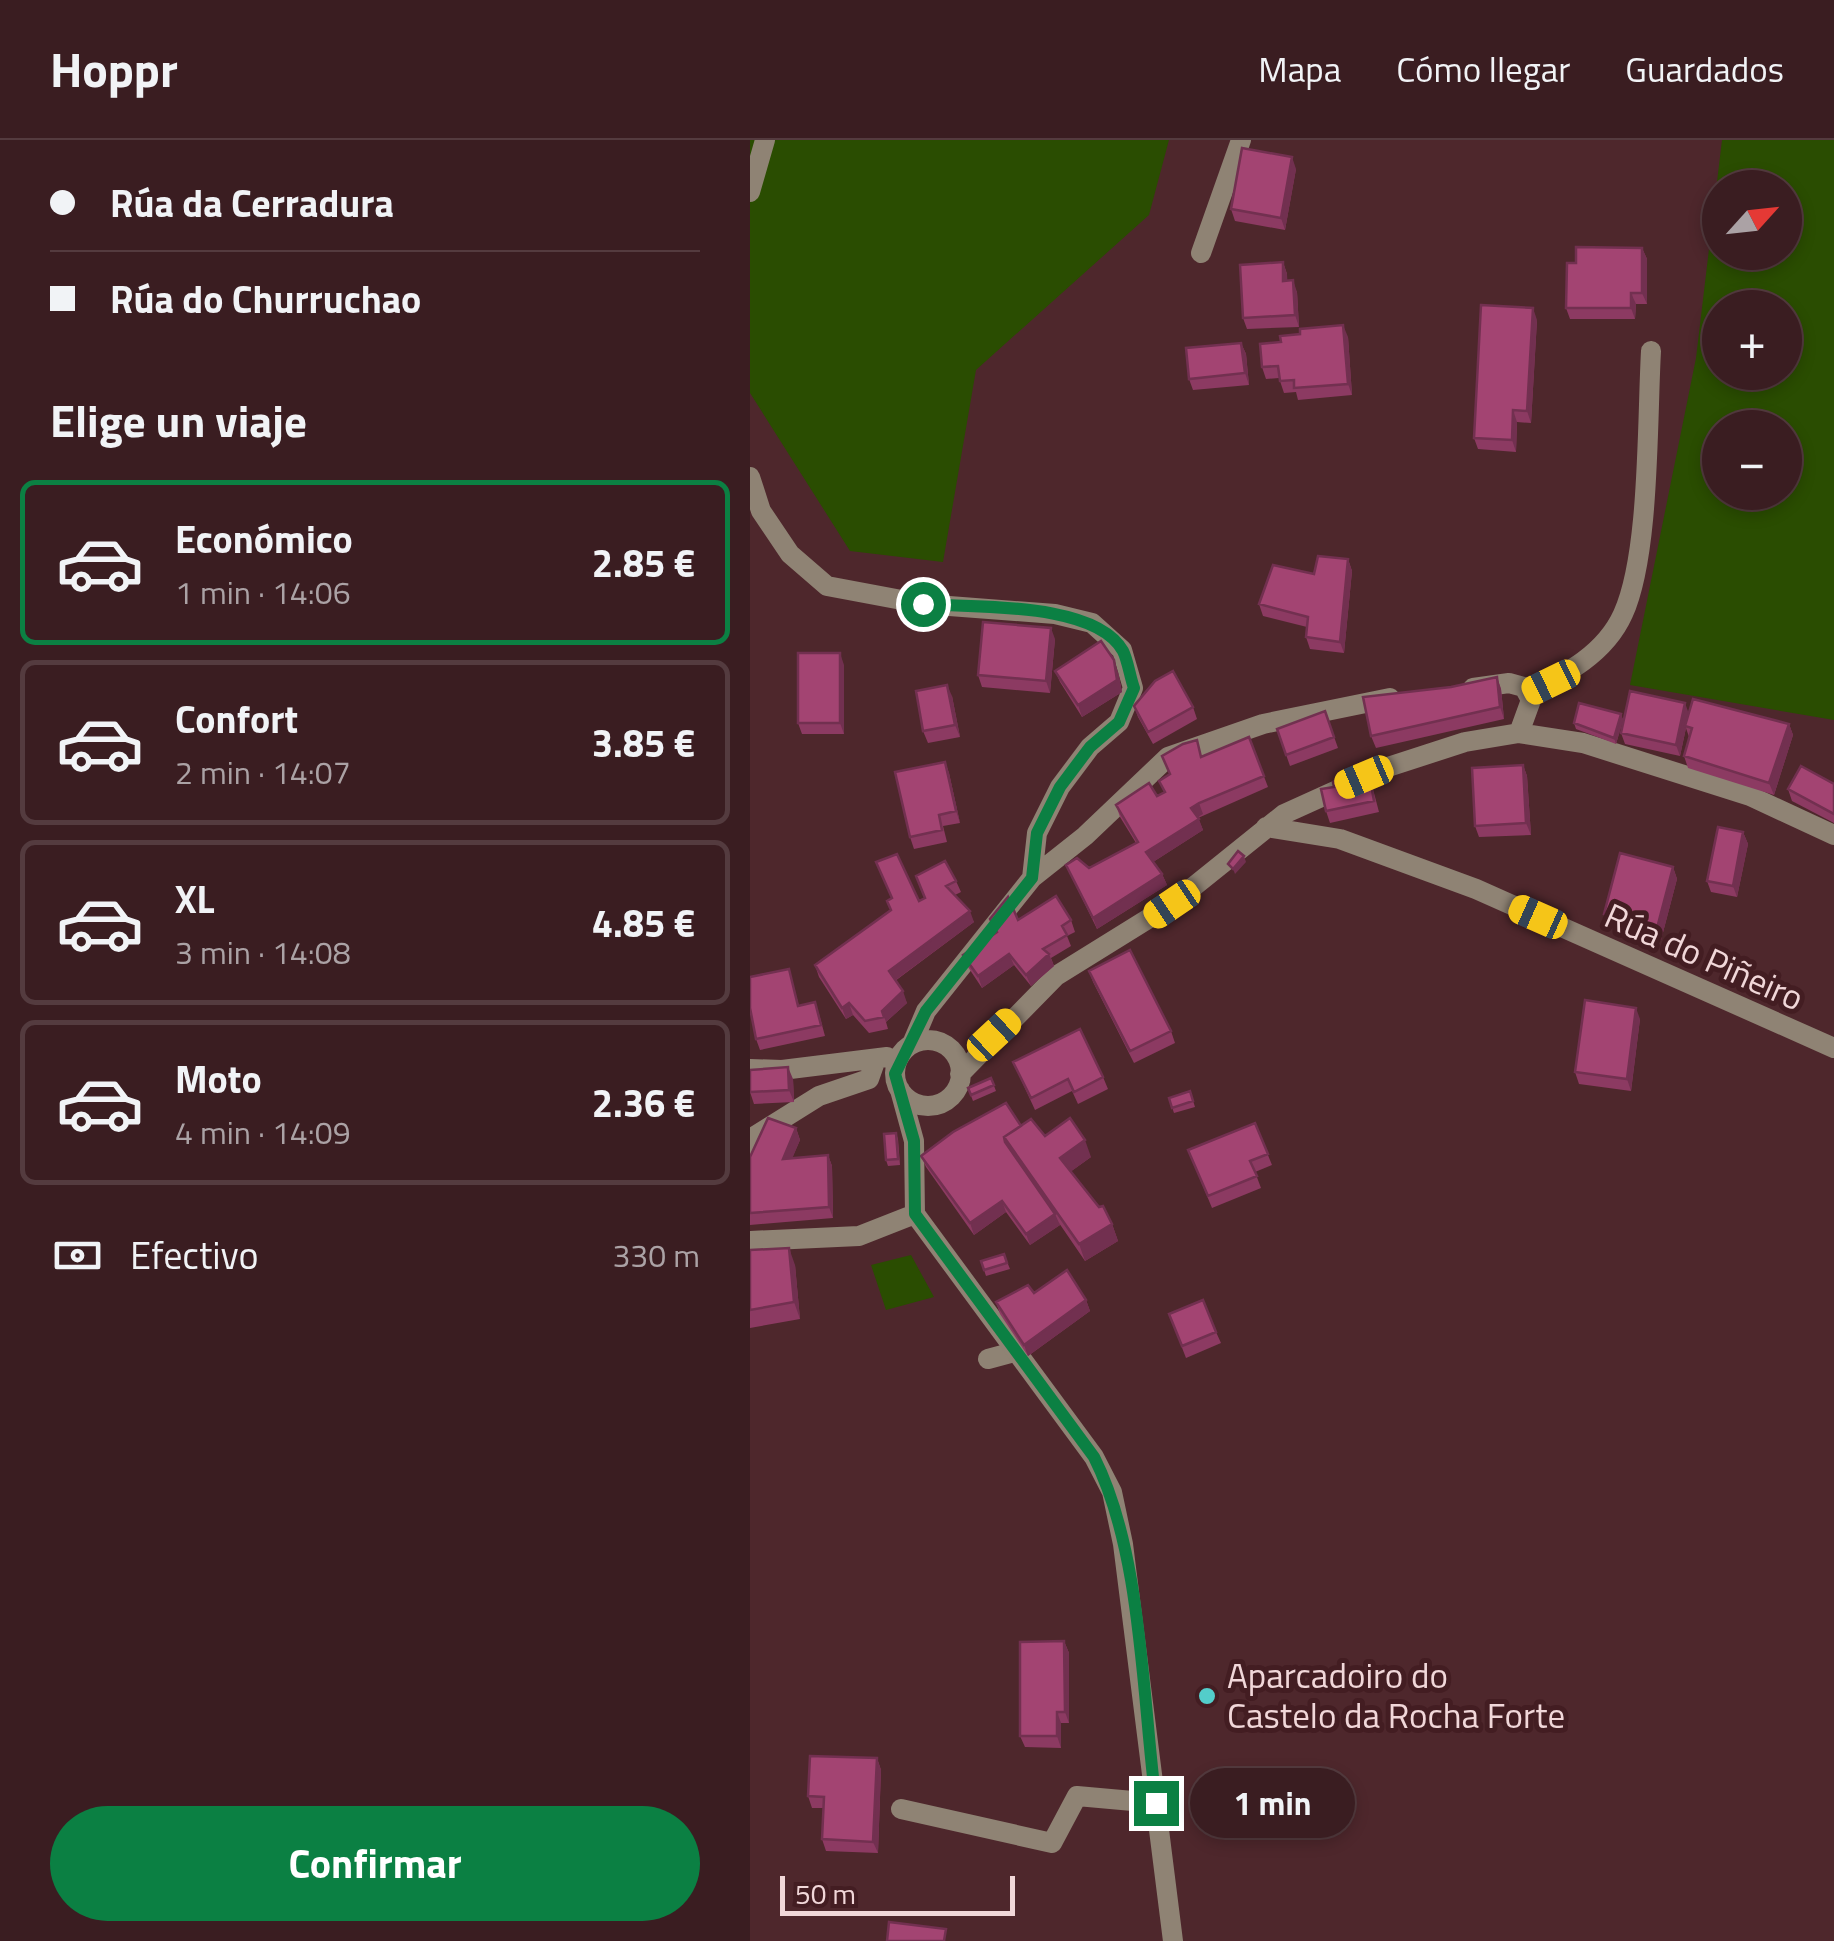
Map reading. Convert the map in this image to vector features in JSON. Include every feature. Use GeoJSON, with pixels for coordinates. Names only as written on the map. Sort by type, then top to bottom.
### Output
{"type":"FeatureCollection","features":[{"type":"Feature","properties":{"kind":"street"},"geometry":{"type":"LineString","coordinates":[[750,192],[765,140]]}},
{"type":"Feature","properties":{"kind":"street"},"geometry":{"type":"LineString","coordinates":[[1201,253],[1242,140]]}},
{"type":"Feature","properties":{"kind":"street"},"geometry":{"type":"LineString","coordinates":[[1455,690],[1509,684],[1529,692],[1585,662],[1622,615],[1639,545],[1651,352]]}},
{"type":"Feature","properties":{"kind":"street"},"geometry":{"type":"LineString","coordinates":[[750,477],[762,510],[790,554],[827,586],[923,604],[1055,614],[1092,623],[1122,650],[1134,688],[1119,722],[1090,747],[1060,787],[1037,833],[1032,878]]}},
{"type":"Feature","properties":{"kind":"street"},"geometry":{"type":"LineString","coordinates":[[1173,1941],[1130,1584],[1112,1492],[1094,1457],[915,1214],[914,1141],[896,1065],[926,1011],[1032,878],[1085,836],[1168,757],[1263,724],[1419,692]]}},
{"type":"Feature","properties":{"kind":"street"},"geometry":{"type":"LineString","coordinates":[[1519,734],[1531,700],[1529,692]]}},
{"type":"Feature","properties":{"kind":"street"},"geometry":{"type":"LineString","coordinates":[[914,1141],[956,1090],[960,1074],[994,1035],[1056,976],[1172,904],[1266,826],[1319,797],[1401,762],[1465,742],[1519,734],[1584,744],[1750,796],[1834,834]]}},
{"type":"Feature","properties":{"kind":"street","name":"Rúa do Piñeiro"},"geometry":{"type":"LineString","coordinates":[[1266,826],[1340,839],[1476,889],[1834,1048]]}},
{"type":"Feature","properties":{"kind":"street"},"geometry":{"type":"LineString","coordinates":[[926,1011],[942,1044],[954,1054],[960,1074]]}},
{"type":"Feature","properties":{"kind":"street"},"geometry":{"type":"LineString","coordinates":[[750,1069],[875,1062],[908,1047],[994,1035]]}},
{"type":"Feature","properties":{"kind":"street"},"geometry":{"type":"LineString","coordinates":[[875,1062],[924,1106],[943,1102]]}},
{"type":"Feature","properties":{"kind":"street"},"geometry":{"type":"LineString","coordinates":[[750,1160],[755,1136],[820,1096],[869,1080],[875,1062]]}},
{"type":"Feature","properties":{"kind":"street"},"geometry":{"type":"LineString","coordinates":[[750,1241],[860,1236],[915,1214]]}},
{"type":"Feature","properties":{"kind":"street"},"geometry":{"type":"LineString","coordinates":[[988,1359],[1014,1352]]}},
{"type":"Feature","properties":{"kind":"street"},"geometry":{"type":"LineString","coordinates":[[901,1808],[1052,1843],[1077,1796],[1156,1803]]}},
{"type":"Feature","properties":{"kind":"green space"},"geometry":{"type":"Polygon","coordinates":[[[750,140],[1169,140],[1149,215],[976,370],[943,562],[850,551],[750,393],[750,140]]]}},
{"type":"Feature","properties":{"kind":"green space"},"geometry":{"type":"Polygon","coordinates":[[[1722,140],[1834,140],[1834,720],[1630,685],[1696,358],[1702,308],[1702,390],[1802,390],[1802,290],[1704,290],[1706,270],[1802,270],[1802,170],[1718,170],[1722,140]]]}},
{"type":"Feature","properties":{"kind":"green space"},"geometry":{"type":"Polygon","coordinates":[[[911,1255],[934,1297],[886,1310],[871,1265],[911,1255]]]}},
{"type":"Feature","properties":{"kind":"building"},"geometry":{"type":"Polygon","coordinates":[[[1242,148],[1292,157],[1281,218],[1231,209],[1242,148]]]}},
{"type":"Feature","properties":{"kind":"building"},"geometry":{"type":"Polygon","coordinates":[[[1576,247],[1642,248],[1642,293],[1631,293],[1631,308],[1566,308],[1567,263],[1576,263],[1576,247]]]}},
{"type":"Feature","properties":{"kind":"building"},"geometry":{"type":"Polygon","coordinates":[[[1283,262],[1283,281],[1293,280],[1295,315],[1243,318],[1240,265],[1283,262]]]}},
{"type":"Feature","properties":{"kind":"building"},"geometry":{"type":"Polygon","coordinates":[[[1481,305],[1533,308],[1527,411],[1513,410],[1512,440],[1474,438],[1481,305]]]}},
{"type":"Feature","properties":{"kind":"building"},"geometry":{"type":"Polygon","coordinates":[[[1343,325],[1348,384],[1294,388],[1294,380],[1280,381],[1278,366],[1262,367],[1260,344],[1281,342],[1280,336],[1300,334],[1300,329],[1343,325]]]}},
{"type":"Feature","properties":{"kind":"building"},"geometry":{"type":"Polygon","coordinates":[[[1241,343],[1245,373],[1189,379],[1186,348],[1241,343]]]}},
{"type":"Feature","properties":{"kind":"building"},"geometry":{"type":"Polygon","coordinates":[[[1318,556],[1348,559],[1340,642],[1306,637],[1308,617],[1259,604],[1273,565],[1314,574],[1318,556]]]}},
{"type":"Feature","properties":{"kind":"building"},"geometry":{"type":"Polygon","coordinates":[[[983,622],[1051,628],[1046,681],[978,675],[983,622]]]}},
{"type":"Feature","properties":{"kind":"building"},"geometry":{"type":"Polygon","coordinates":[[[1101,641],[1114,660],[1117,680],[1078,705],[1055,671],[1101,641]]]}},
{"type":"Feature","properties":{"kind":"building"},"geometry":{"type":"Polygon","coordinates":[[[798,653],[840,653],[840,723],[798,723],[798,653]]]}},
{"type":"Feature","properties":{"kind":"building"},"geometry":{"type":"Polygon","coordinates":[[[1173,671],[1193,707],[1148,732],[1134,706],[1155,681],[1173,671]]]}},
{"type":"Feature","properties":{"kind":"building"},"geometry":{"type":"Polygon","coordinates":[[[1497,677],[1500,707],[1371,736],[1363,697],[1451,687],[1497,677]]]}},
{"type":"Feature","properties":{"kind":"building"},"geometry":{"type":"Polygon","coordinates":[[[947,685],[955,725],[923,731],[916,691],[947,685]]]}},
{"type":"Feature","properties":{"kind":"building"},"geometry":{"type":"Polygon","coordinates":[[[1630,691],[1685,703],[1676,745],[1621,733],[1630,691]]]}},
{"type":"Feature","properties":{"kind":"building"},"geometry":{"type":"Polygon","coordinates":[[[1693,699],[1789,724],[1769,783],[1684,756],[1692,728],[1685,726],[1693,699]]]}},
{"type":"Feature","properties":{"kind":"building"},"geometry":{"type":"Polygon","coordinates":[[[1579,703],[1621,714],[1614,738],[1574,723],[1579,703]]]}},
{"type":"Feature","properties":{"kind":"building"},"geometry":{"type":"Polygon","coordinates":[[[1325,711],[1334,737],[1286,755],[1277,729],[1325,711]]]}},
{"type":"Feature","properties":{"kind":"building"},"geometry":{"type":"Polygon","coordinates":[[[1249,737],[1264,776],[1191,808],[1199,819],[1146,852],[1162,874],[1093,918],[1066,865],[1077,858],[1089,868],[1138,842],[1116,805],[1149,783],[1157,796],[1165,792],[1159,781],[1170,774],[1162,756],[1183,744],[1197,740],[1201,757],[1249,737]]]}},
{"type":"Feature","properties":{"kind":"building"},"geometry":{"type":"Polygon","coordinates":[[[945,762],[956,811],[939,815],[942,830],[910,837],[895,772],[945,762]]]}},
{"type":"Feature","properties":{"kind":"building"},"geometry":{"type":"Polygon","coordinates":[[[1523,765],[1526,823],[1475,826],[1472,768],[1523,765]]]}},
{"type":"Feature","properties":{"kind":"building"},"geometry":{"type":"Polygon","coordinates":[[[1801,766],[1834,784],[1834,814],[1788,789],[1801,766]]]}},
{"type":"Feature","properties":{"kind":"building"},"geometry":{"type":"Polygon","coordinates":[[[1369,774],[1374,801],[1326,811],[1321,789],[1334,787],[1333,782],[1369,774]]]}},
{"type":"Feature","properties":{"kind":"building"},"geometry":{"type":"Polygon","coordinates":[[[1718,827],[1743,832],[1733,886],[1707,881],[1718,827]]]}},
{"type":"Feature","properties":{"kind":"building"},"geometry":{"type":"Polygon","coordinates":[[[1238,851],[1244,856],[1233,869],[1228,864],[1238,851]]]}},
{"type":"Feature","properties":{"kind":"building"},"geometry":{"type":"Polygon","coordinates":[[[1620,853],[1673,867],[1657,928],[1604,914],[1620,853]]]}},
{"type":"Feature","properties":{"kind":"building"},"geometry":{"type":"Polygon","coordinates":[[[897,854],[919,901],[925,898],[916,876],[945,861],[956,881],[946,886],[970,911],[889,971],[903,991],[882,1011],[884,1017],[865,1021],[849,1003],[842,1008],[815,965],[891,910],[887,901],[892,898],[876,862],[897,854]]]}},
{"type":"Feature","properties":{"kind":"building"},"geometry":{"type":"Polygon","coordinates":[[[1056,896],[1071,920],[1062,926],[1067,935],[1043,949],[1049,954],[1026,975],[1009,954],[978,976],[963,955],[997,932],[990,919],[1008,897],[1018,920],[1056,896]]]}},
{"type":"Feature","properties":{"kind":"building"},"geometry":{"type":"Polygon","coordinates":[[[1130,950],[1171,1031],[1130,1051],[1089,971],[1130,950]]]}},
{"type":"Feature","properties":{"kind":"building"},"geometry":{"type":"Polygon","coordinates":[[[789,969],[798,1006],[815,1002],[821,1025],[756,1039],[750,977],[789,969]]]}},
{"type":"Feature","properties":{"kind":"building"},"geometry":{"type":"Polygon","coordinates":[[[1585,1000],[1636,1008],[1627,1079],[1575,1072],[1585,1000]]]}},
{"type":"Feature","properties":{"kind":"building"},"geometry":{"type":"Polygon","coordinates":[[[1080,1029],[1103,1077],[1074,1092],[1068,1079],[1031,1098],[1013,1062],[1080,1029]]]}},
{"type":"Feature","properties":{"kind":"building"},"geometry":{"type":"Polygon","coordinates":[[[788,1067],[789,1090],[750,1092],[750,1070],[788,1067]]]}},
{"type":"Feature","properties":{"kind":"building"},"geometry":{"type":"Polygon","coordinates":[[[991,1078],[994,1085],[971,1095],[968,1088],[991,1078]]]}},
{"type":"Feature","properties":{"kind":"building"},"geometry":{"type":"Polygon","coordinates":[[[1190,1091],[1193,1101],[1172,1108],[1169,1098],[1190,1091]]]}},
{"type":"Feature","properties":{"kind":"building"},"geometry":{"type":"Polygon","coordinates":[[[1006,1103],[1021,1126],[1004,1137],[1005,1142],[1055,1214],[1026,1234],[1002,1201],[970,1223],[921,1156],[953,1132],[1006,1103]]]}},
{"type":"Feature","properties":{"kind":"building"},"geometry":{"type":"Polygon","coordinates":[[[768,1118],[796,1128],[783,1159],[828,1155],[829,1207],[750,1213],[750,1157],[768,1118]]]}},
{"type":"Feature","properties":{"kind":"building"},"geometry":{"type":"Polygon","coordinates":[[[1070,1118],[1085,1140],[1060,1158],[1099,1207],[1103,1206],[1112,1224],[1079,1244],[1004,1137],[1031,1119],[1045,1136],[1070,1118]]]}},
{"type":"Feature","properties":{"kind":"building"},"geometry":{"type":"Polygon","coordinates":[[[1255,1123],[1268,1154],[1250,1161],[1257,1176],[1208,1196],[1188,1150],[1255,1123]]]}},
{"type":"Feature","properties":{"kind":"building"},"geometry":{"type":"Polygon","coordinates":[[[896,1133],[898,1159],[886,1160],[884,1134],[896,1133]]]}},
{"type":"Feature","properties":{"kind":"building"},"geometry":{"type":"Polygon","coordinates":[[[789,1248],[794,1302],[750,1310],[750,1250],[789,1248]]]}},
{"type":"Feature","properties":{"kind":"building"},"geometry":{"type":"Polygon","coordinates":[[[1004,1254],[1007,1263],[984,1270],[981,1261],[1004,1254]]]}},
{"type":"Feature","properties":{"kind":"building"},"geometry":{"type":"Polygon","coordinates":[[[1067,1270],[1086,1300],[1024,1345],[996,1302],[1028,1285],[1034,1293],[1067,1270]]]}},
{"type":"Feature","properties":{"kind":"building"},"geometry":{"type":"Polygon","coordinates":[[[1203,1300],[1216,1332],[1182,1346],[1169,1314],[1203,1300]]]}},
{"type":"Feature","properties":{"kind":"building"},"geometry":{"type":"Polygon","coordinates":[[[1064,1641],[1065,1712],[1057,1712],[1057,1736],[1020,1736],[1020,1642],[1064,1641]]]}},
{"type":"Feature","properties":{"kind":"building"},"geometry":{"type":"Polygon","coordinates":[[[810,1756],[877,1758],[873,1842],[822,1839],[824,1797],[808,1796],[810,1756]]]}},
{"type":"Feature","properties":{"kind":"building"},"geometry":{"type":"Polygon","coordinates":[[[889,1922],[946,1929],[944,1941],[887,1941],[889,1922]]]}},
{"type":"Feature","properties":{"kind":"place","name":"Aparcadoiro do Castelo da Rocha Forte"},"geometry":{"type":"Point","coordinates":[1207,1696]}},
{"type":"Feature","properties":{"kind":"route"},"geometry":{"type":"LineString","coordinates":[[923,604],[1055,614],[1092,623],[1122,650],[1134,688],[1119,722],[1090,747],[1060,787],[1037,833],[1032,878],[926,1011],[912,1044],[899,1057],[895,1074],[914,1141],[915,1214],[950,1267],[1094,1457],[1112,1492],[1130,1584],[1156,1803]]}}]}
